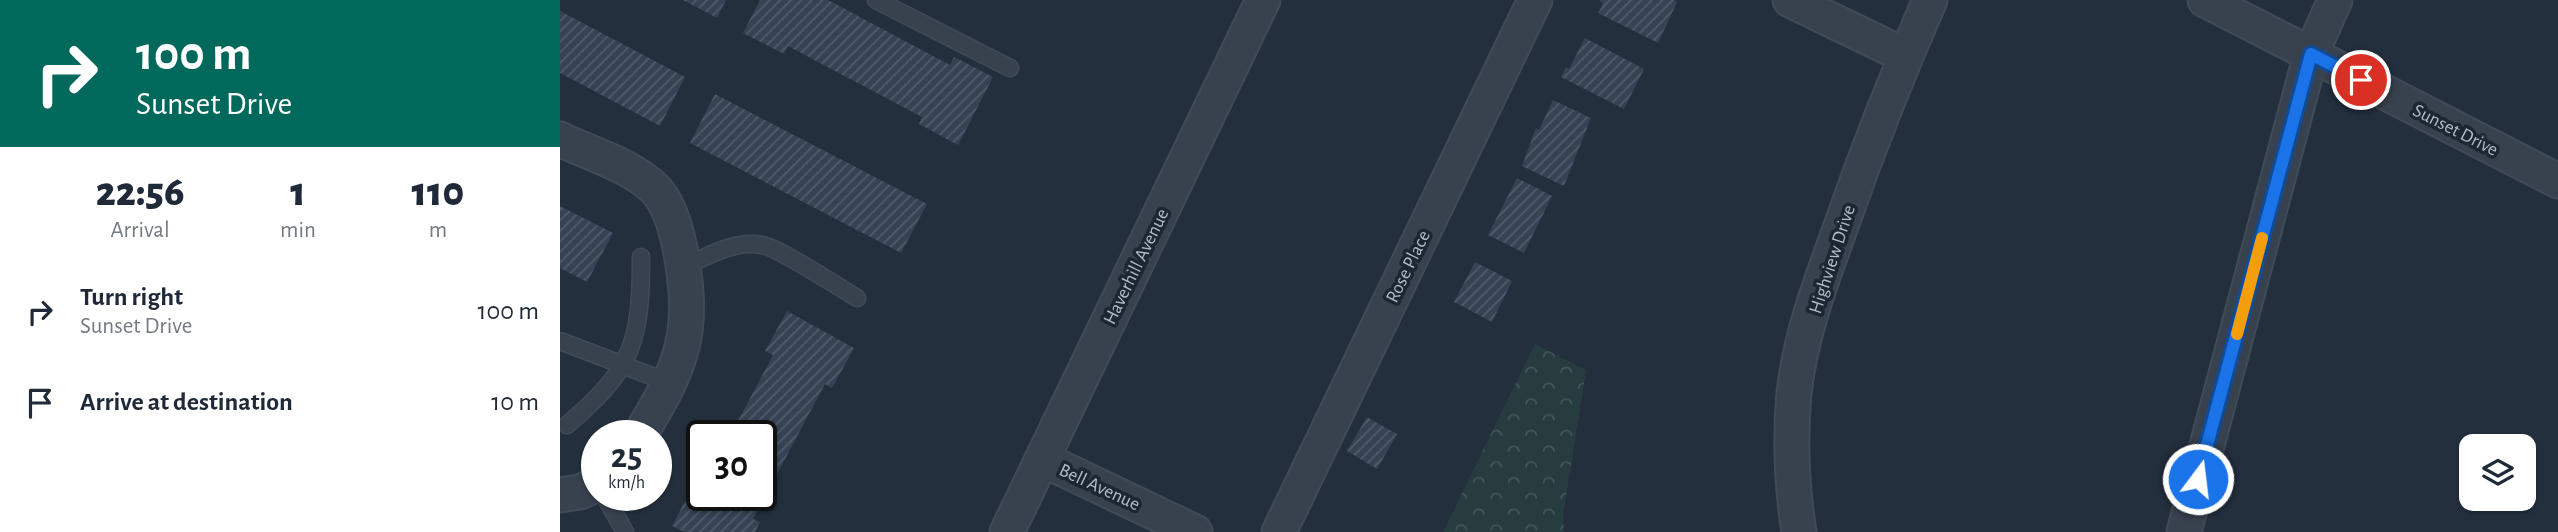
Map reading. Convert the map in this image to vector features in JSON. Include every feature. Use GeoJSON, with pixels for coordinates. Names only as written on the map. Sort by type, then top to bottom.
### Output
{"type":"FeatureCollection","features":[{"type":"Feature","properties":{"kind":"street","name":"Haverhill Avenue"},"geometry":{"type":"LineString","coordinates":[[1007,532],[1263,0]]}},
{"type":"Feature","properties":{"kind":"street","name":"Rose Place"},"geometry":{"type":"LineString","coordinates":[[1279,532],[1535,0]]}},
{"type":"Feature","properties":{"kind":"street"},"geometry":{"type":"LineString","coordinates":[[1790,0],[1906,56]]}},
{"type":"Feature","properties":{"kind":"street","name":"Highview Drive"},"geometry":{"type":"LineString","coordinates":[[1799,532],[1794,479],[1794,393],[1802,351],[1825,271],[1906,56],[1930,0]]}},
{"type":"Feature","properties":{"kind":"street","name":"Sunset Drive"},"geometry":{"type":"LineString","coordinates":[[2205,0],[2558,181]]}},
{"type":"Feature","properties":{"kind":"street"},"geometry":{"type":"LineString","coordinates":[[2184,532],[2311,54],[2335,0]]}},
{"type":"Feature","properties":{"kind":"street"},"geometry":{"type":"LineString","coordinates":[[560,139],[639,176],[657,191],[678,237],[689,312],[686,342],[670,383],[648,420]]}},
{"type":"Feature","properties":{"kind":"street","name":"Bell Avenue"},"geometry":{"type":"LineString","coordinates":[[1042,459],[1195,532]]}},
{"type":"Feature","properties":{"kind":"street"},"geometry":{"type":"LineString","coordinates":[[560,495],[581,492]]}},
{"type":"Feature","properties":{"kind":"lane"},"geometry":{"type":"LineString","coordinates":[[876,0],[1010,68]]}},
{"type":"Feature","properties":{"kind":"lane"},"geometry":{"type":"LineString","coordinates":[[684,267],[720,251],[743,245],[764,245],[857,298]]}},
{"type":"Feature","properties":{"kind":"lane"},"geometry":{"type":"LineString","coordinates":[[567,425],[601,396],[625,365],[637,326],[641,257]]}},
{"type":"Feature","properties":{"kind":"lane"},"geometry":{"type":"LineString","coordinates":[[560,341],[670,383]]}},
{"type":"Feature","properties":{"kind":"lane"},"geometry":{"type":"LineString","coordinates":[[613,511],[625,532]]}},
{"type":"Feature","properties":{"kind":"green space"},"geometry":{"type":"Polygon","coordinates":[[[1535,344],[1586,370],[1563,515],[1564,532],[1443,532],[1535,344]]]}},
{"type":"Feature","properties":{"kind":"building"},"geometry":{"type":"Polygon","coordinates":[[[683,0],[726,0],[717,18],[683,0]]]}},
{"type":"Feature","properties":{"kind":"building"},"geometry":{"type":"Polygon","coordinates":[[[760,0],[828,0],[950,65],[954,57],[993,77],[958,145],[919,124],[922,117],[788,46],[784,54],[743,33],[760,0]]]}},
{"type":"Feature","properties":{"kind":"building"},"geometry":{"type":"Polygon","coordinates":[[[1600,0],[1677,2],[1658,43],[1598,13],[1603,4],[1600,0]]]}},
{"type":"Feature","properties":{"kind":"building"},"geometry":{"type":"Polygon","coordinates":[[[560,11],[685,77],[660,126],[560,73],[560,11]]]}},
{"type":"Feature","properties":{"kind":"building"},"geometry":{"type":"Polygon","coordinates":[[[1585,38],[1644,69],[1624,109],[1561,77],[1566,67],[1569,69],[1585,38]]]}},
{"type":"Feature","properties":{"kind":"building"},"geometry":{"type":"Polygon","coordinates":[[[715,94],[927,204],[901,253],[690,143],[715,94]]]}},
{"type":"Feature","properties":{"kind":"building"},"geometry":{"type":"Polygon","coordinates":[[[1553,100],[1591,118],[1564,186],[1522,166],[1536,128],[1539,130],[1553,100]]]}},
{"type":"Feature","properties":{"kind":"building"},"geometry":{"type":"Polygon","coordinates":[[[1517,178],[1552,196],[1524,253],[1488,235],[1517,178]]]}},
{"type":"Feature","properties":{"kind":"building"},"geometry":{"type":"Polygon","coordinates":[[[560,206],[613,233],[587,282],[560,268],[560,206]]]}},
{"type":"Feature","properties":{"kind":"building"},"geometry":{"type":"Polygon","coordinates":[[[1475,262],[1512,281],[1492,322],[1454,302],[1475,262]]]}},
{"type":"Feature","properties":{"kind":"building"},"geometry":{"type":"Polygon","coordinates":[[[787,311],[854,348],[832,388],[825,384],[777,474],[777,420],[738,420],[773,355],[765,351],[787,311]]]}},
{"type":"Feature","properties":{"kind":"building"},"geometry":{"type":"Polygon","coordinates":[[[1367,417],[1397,434],[1377,469],[1347,451],[1367,417]]]}},
{"type":"Feature","properties":{"kind":"building"},"geometry":{"type":"Polygon","coordinates":[[[686,499],[686,511],[757,511],[753,519],[760,522],[755,532],[684,532],[672,526],[686,499]]]}},
{"type":"Feature","properties":{"kind":"slow traffic"},"geometry":{"type":"LineString","coordinates":[[2237,334],[2262,238]]}},
{"type":"Feature","properties":{"kind":"route"},"geometry":{"type":"LineString","coordinates":[[2198,479],[2311,54],[2361,80]]}}]}
